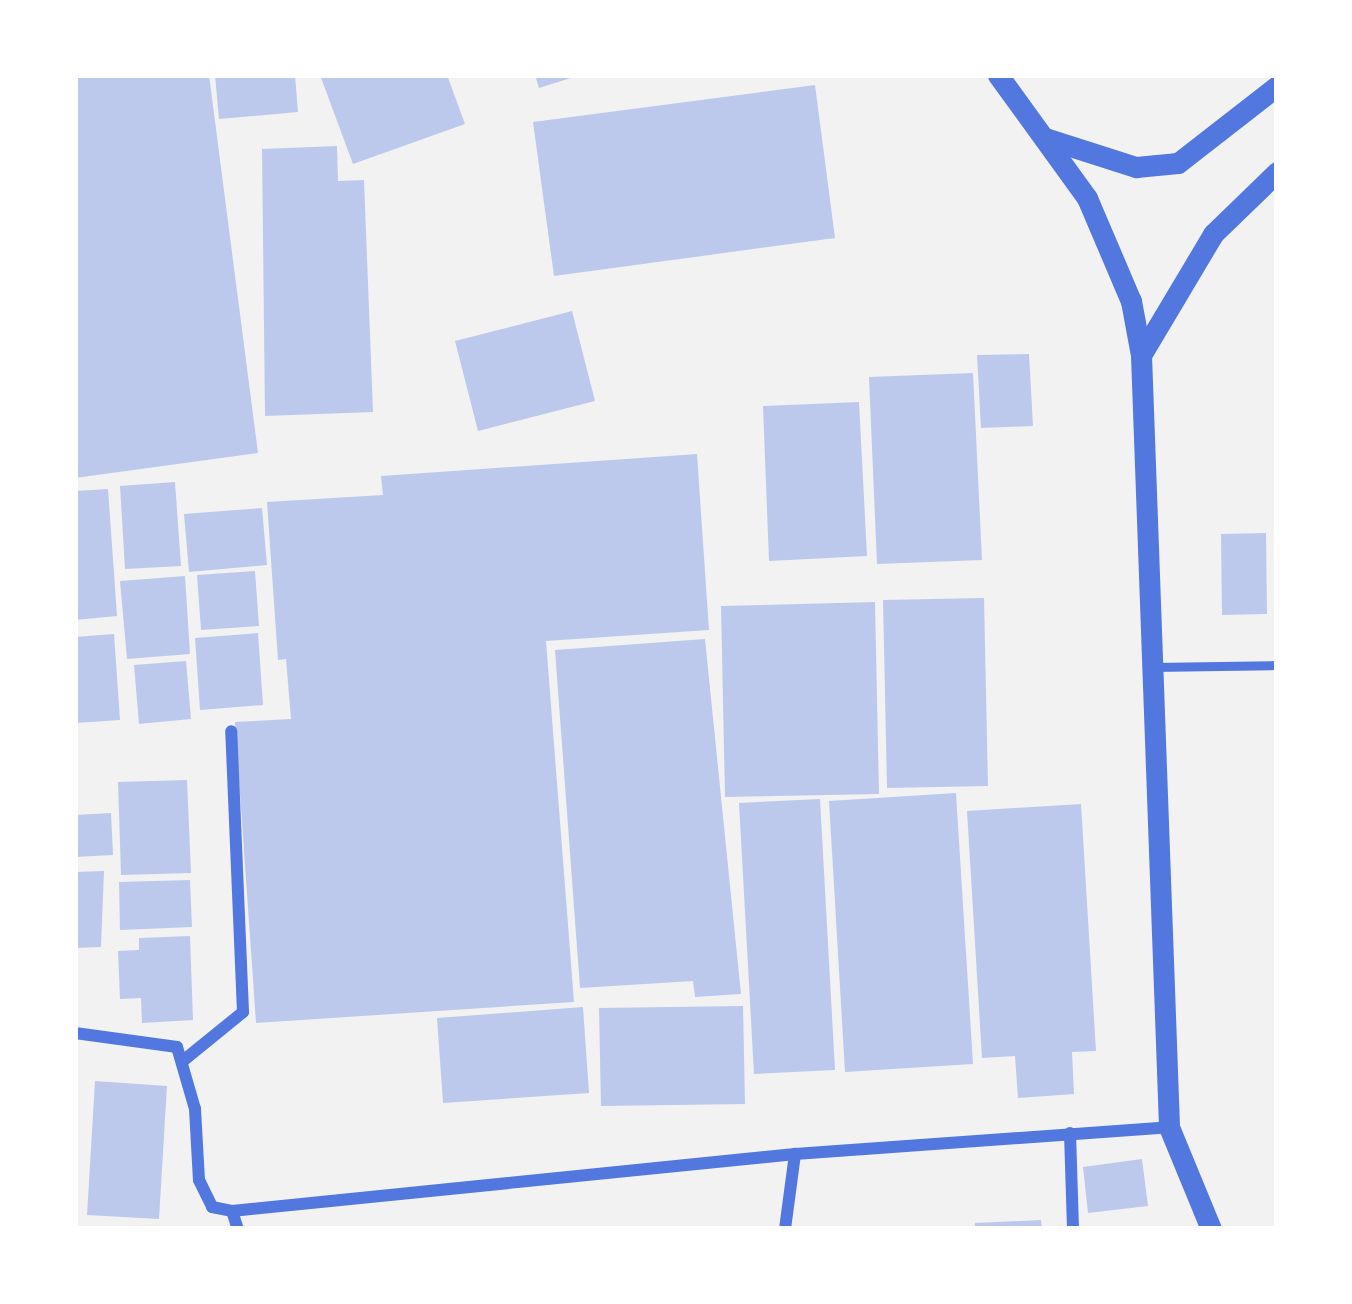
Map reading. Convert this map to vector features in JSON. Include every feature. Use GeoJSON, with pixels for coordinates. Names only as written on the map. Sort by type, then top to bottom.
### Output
{"type":"FeatureCollection","features":[{"type":"Feature","properties":{"kind":"street"},"geometry":{"type":"LineString","coordinates":[[998,75],[1046,138],[1113,252],[1142,355],[1169,1127],[1210,1229]]}},
{"type":"Feature","properties":{"kind":"street"},"geometry":{"type":"LineString","coordinates":[[1046,138],[1136,167],[1178,163],[1213,142],[1277,86]]}},
{"type":"Feature","properties":{"kind":"street"},"geometry":{"type":"LineString","coordinates":[[1142,355],[1185,273],[1246,200],[1277,172]]}},
{"type":"Feature","properties":{"kind":"street"},"geometry":{"type":"LineString","coordinates":[[184,1060],[243,1012],[231,731]]}},
{"type":"Feature","properties":{"kind":"street"},"geometry":{"type":"LineString","coordinates":[[75,1033],[160,1040],[184,1060],[200,1180],[212,1207],[232,1211],[795,1154],[1169,1127]]}},
{"type":"Feature","properties":{"kind":"street"},"geometry":{"type":"LineString","coordinates":[[1070,1132],[1072,1229]]}},
{"type":"Feature","properties":{"kind":"street"},"geometry":{"type":"LineString","coordinates":[[785,1229],[795,1154]]}},
{"type":"Feature","properties":{"kind":"street"},"geometry":{"type":"LineString","coordinates":[[232,1211],[238,1229]]}},
{"type":"Feature","properties":{"kind":"lane"},"geometry":{"type":"LineString","coordinates":[[1153,667],[1277,664]]}},
{"type":"Feature","properties":{"kind":"building"},"geometry":{"type":"Polygon","coordinates":[[[75,75],[209,75],[258,453],[75,478],[75,75]]]}},
{"type":"Feature","properties":{"kind":"building"},"geometry":{"type":"Polygon","coordinates":[[[215,75],[295,75],[298,112],[219,119],[215,75]]]}},
{"type":"Feature","properties":{"kind":"building"},"geometry":{"type":"Polygon","coordinates":[[[320,75],[447,75],[465,124],[353,164],[320,75]]]}},
{"type":"Feature","properties":{"kind":"building"},"geometry":{"type":"Polygon","coordinates":[[[535,75],[577,75],[577,76],[539,88],[535,75]]]}},
{"type":"Feature","properties":{"kind":"building"},"geometry":{"type":"Polygon","coordinates":[[[815,85],[835,238],[554,276],[533,122],[815,85]]]}},
{"type":"Feature","properties":{"kind":"building"},"geometry":{"type":"Polygon","coordinates":[[[337,146],[338,181],[364,180],[373,412],[265,416],[262,149],[337,146]]]}},
{"type":"Feature","properties":{"kind":"building"},"geometry":{"type":"Polygon","coordinates":[[[572,311],[595,401],[478,431],[455,341],[572,311]]]}},
{"type":"Feature","properties":{"kind":"building"},"geometry":{"type":"Polygon","coordinates":[[[1029,354],[1033,426],[981,428],[977,355],[1029,354]]]}},
{"type":"Feature","properties":{"kind":"building"},"geometry":{"type":"Polygon","coordinates":[[[973,373],[982,560],[877,564],[869,377],[973,373]]]}},
{"type":"Feature","properties":{"kind":"building"},"geometry":{"type":"Polygon","coordinates":[[[859,402],[867,556],[769,561],[763,406],[859,402]]]}},
{"type":"Feature","properties":{"kind":"building"},"geometry":{"type":"Polygon","coordinates":[[[697,454],[709,630],[546,641],[574,1002],[256,1023],[235,722],[291,719],[286,659],[278,660],[267,502],[383,495],[381,476],[697,454]]]}},
{"type":"Feature","properties":{"kind":"building"},"geometry":{"type":"Polygon","coordinates":[[[175,482],[181,566],[125,569],[120,486],[175,482]]]}},
{"type":"Feature","properties":{"kind":"building"},"geometry":{"type":"Polygon","coordinates":[[[108,489],[117,616],[75,620],[75,491],[108,489]]]}},
{"type":"Feature","properties":{"kind":"building"},"geometry":{"type":"Polygon","coordinates":[[[262,508],[267,565],[189,572],[184,514],[262,508]]]}},
{"type":"Feature","properties":{"kind":"building"},"geometry":{"type":"Polygon","coordinates":[[[1266,533],[1267,614],[1222,615],[1221,534],[1266,533]]]}},
{"type":"Feature","properties":{"kind":"building"},"geometry":{"type":"Polygon","coordinates":[[[255,571],[259,626],[201,630],[197,575],[255,571]]]}},
{"type":"Feature","properties":{"kind":"building"},"geometry":{"type":"Polygon","coordinates":[[[185,576],[190,654],[127,659],[120,581],[185,576]]]}},
{"type":"Feature","properties":{"kind":"building"},"geometry":{"type":"Polygon","coordinates":[[[984,598],[988,786],[887,788],[883,600],[984,598]]]}},
{"type":"Feature","properties":{"kind":"building"},"geometry":{"type":"Polygon","coordinates":[[[875,602],[879,794],[725,797],[721,606],[875,602]]]}},
{"type":"Feature","properties":{"kind":"building"},"geometry":{"type":"Polygon","coordinates":[[[258,633],[263,705],[200,710],[195,638],[258,633]]]}},
{"type":"Feature","properties":{"kind":"building"},"geometry":{"type":"Polygon","coordinates":[[[114,634],[120,720],[75,723],[75,637],[114,634]]]}},
{"type":"Feature","properties":{"kind":"building"},"geometry":{"type":"Polygon","coordinates":[[[705,639],[741,994],[695,997],[693,981],[580,988],[555,650],[705,639]]]}},
{"type":"Feature","properties":{"kind":"building"},"geometry":{"type":"Polygon","coordinates":[[[186,661],[191,719],[139,724],[134,665],[186,661]]]}},
{"type":"Feature","properties":{"kind":"building"},"geometry":{"type":"Polygon","coordinates":[[[187,780],[191,873],[121,875],[118,782],[187,780]]]}},
{"type":"Feature","properties":{"kind":"building"},"geometry":{"type":"Polygon","coordinates":[[[956,793],[973,1064],[845,1072],[829,801],[956,793]]]}},
{"type":"Feature","properties":{"kind":"building"},"geometry":{"type":"Polygon","coordinates":[[[820,799],[835,1070],[754,1074],[739,803],[820,799]]]}},
{"type":"Feature","properties":{"kind":"building"},"geometry":{"type":"Polygon","coordinates":[[[1081,804],[1096,1051],[1072,1052],[1074,1094],[1018,1098],[1015,1056],[982,1058],[967,811],[1081,804]]]}},
{"type":"Feature","properties":{"kind":"building"},"geometry":{"type":"Polygon","coordinates":[[[111,813],[113,855],[75,857],[75,815],[111,813]]]}},
{"type":"Feature","properties":{"kind":"building"},"geometry":{"type":"Polygon","coordinates":[[[104,871],[101,947],[75,948],[75,872],[104,871]]]}},
{"type":"Feature","properties":{"kind":"building"},"geometry":{"type":"Polygon","coordinates":[[[190,880],[192,927],[120,930],[119,882],[190,880]]]}},
{"type":"Feature","properties":{"kind":"building"},"geometry":{"type":"Polygon","coordinates":[[[190,936],[193,1020],[142,1023],[141,998],[120,999],[118,951],[139,950],[139,938],[190,936]]]}},
{"type":"Feature","properties":{"kind":"building"},"geometry":{"type":"Polygon","coordinates":[[[743,1006],[745,1104],[601,1106],[599,1008],[743,1006]]]}},
{"type":"Feature","properties":{"kind":"building"},"geometry":{"type":"Polygon","coordinates":[[[583,1007],[589,1093],[443,1103],[437,1018],[583,1007]]]}},
{"type":"Feature","properties":{"kind":"building"},"geometry":{"type":"Polygon","coordinates":[[[95,1081],[167,1086],[159,1219],[87,1215],[95,1081]]]}},
{"type":"Feature","properties":{"kind":"building"},"geometry":{"type":"Polygon","coordinates":[[[1142,1159],[1148,1206],[1088,1213],[1083,1167],[1142,1159]]]}},
{"type":"Feature","properties":{"kind":"building"},"geometry":{"type":"Polygon","coordinates":[[[1041,1220],[1042,1229],[975,1229],[975,1223],[1041,1220]]]}}]}
